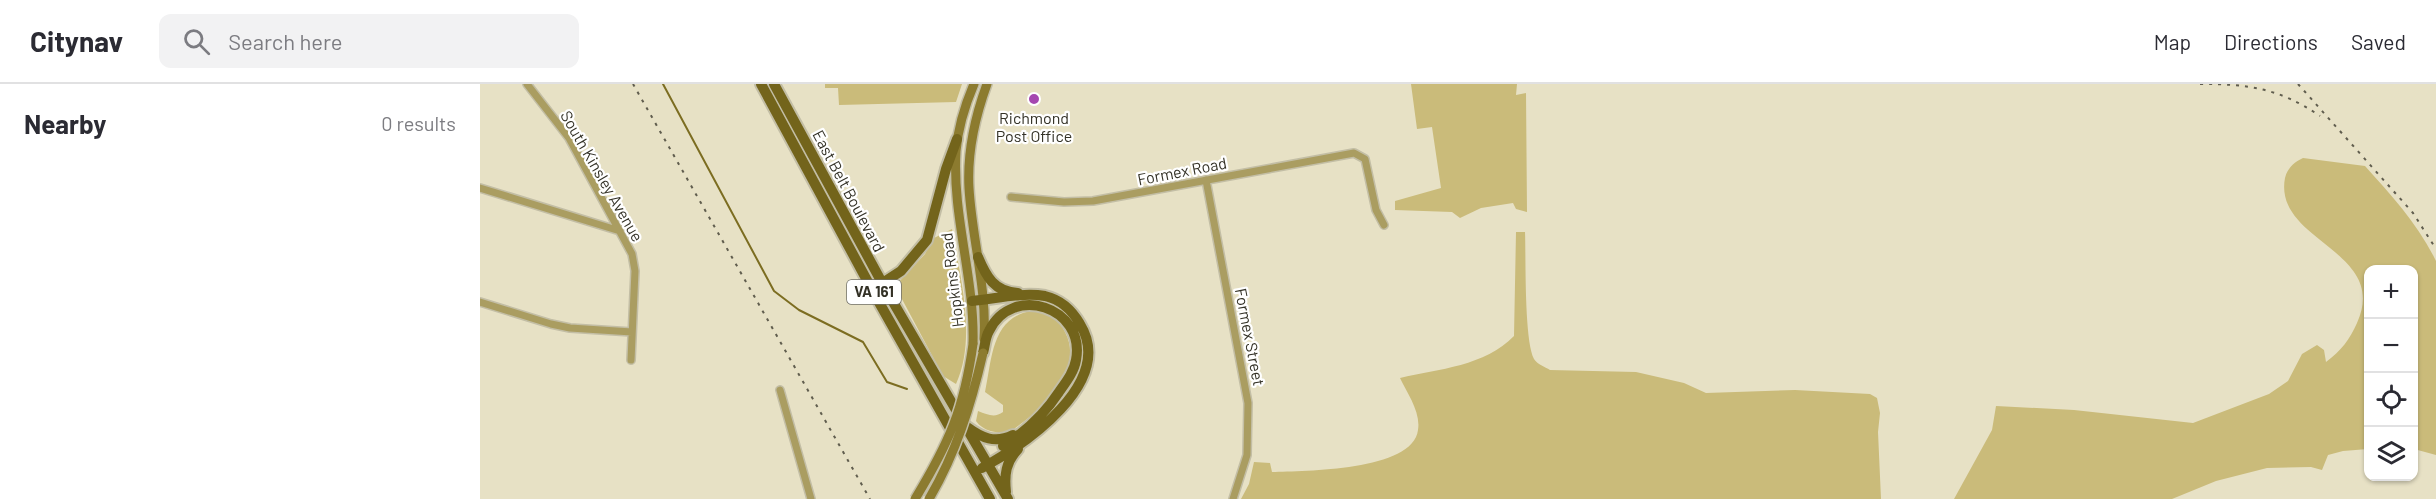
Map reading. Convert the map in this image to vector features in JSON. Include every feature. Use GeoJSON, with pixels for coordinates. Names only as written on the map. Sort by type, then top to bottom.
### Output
{"type":"FeatureCollection","features":[{"type":"Feature","properties":{"kind":"main road","name":"East Belt Boulevard"},"geometry":{"type":"LineString","coordinates":[[761,84],[877,287],[1007,499]]}},
{"type":"Feature","properties":{"kind":"main road","name":"East Belt Boulevard"},"geometry":{"type":"LineString","coordinates":[[774,84],[973,472],[990,499]]}},
{"type":"Feature","properties":{"kind":"main road","name":"Hopkins Road"},"geometry":{"type":"LineString","coordinates":[[915,499],[954,427],[969,374],[973,344],[972,301],[957,201],[957,139],[974,84]]}},
{"type":"Feature","properties":{"kind":"main road","name":"Hopkins Road"},"geometry":{"type":"LineString","coordinates":[[929,499],[962,432],[971,408],[983,353],[984,300],[970,208],[969,162],[974,126],[987,84]]}},
{"type":"Feature","properties":{"kind":"main road"},"geometry":{"type":"LineString","coordinates":[[877,287],[901,271],[927,240],[946,169],[957,139]]}},
{"type":"Feature","properties":{"kind":"main road"},"geometry":{"type":"LineString","coordinates":[[978,256],[989,279],[1000,289],[1059,301],[1070,309],[1084,330],[1088,348],[1084,371],[1073,393],[1047,424],[1014,454],[1006,468],[1004,476],[1007,499]]}},
{"type":"Feature","properties":{"kind":"main road"},"geometry":{"type":"LineString","coordinates":[[972,301],[1035,296]]}},
{"type":"Feature","properties":{"kind":"main road"},"geometry":{"type":"LineString","coordinates":[[973,472],[1030,427],[1049,407],[1071,374],[1077,353],[1072,331],[1056,312],[1033,304],[1023,305],[1000,315],[988,332],[983,353]]}},
{"type":"Feature","properties":{"kind":"main road"},"geometry":{"type":"LineString","coordinates":[[963,424],[980,436],[994,440],[1007,438],[1030,427]]}},
{"type":"Feature","properties":{"kind":"main road"},"geometry":{"type":"LineString","coordinates":[[986,462],[1028,439]]}},
{"type":"Feature","properties":{"kind":"street","name":"South Kinsley Avenue"},"geometry":{"type":"LineString","coordinates":[[527,84],[569,138],[632,254],[635,272],[631,360]]}},
{"type":"Feature","properties":{"kind":"street","name":"Formex Road"},"geometry":{"type":"LineString","coordinates":[[1011,197],[1064,202],[1093,201],[1358,154],[1366,163],[1376,210],[1384,225]]}},
{"type":"Feature","properties":{"kind":"street","name":"Formex Street"},"geometry":{"type":"LineString","coordinates":[[1206,180],[1248,403],[1247,455],[1233,499]]}},
{"type":"Feature","properties":{"kind":"street"},"geometry":{"type":"LineString","coordinates":[[480,188],[620,231]]}},
{"type":"Feature","properties":{"kind":"street"},"geometry":{"type":"LineString","coordinates":[[480,302],[561,326],[632,332]]}},
{"type":"Feature","properties":{"kind":"street"},"geometry":{"type":"LineString","coordinates":[[780,390],[811,499]]}},
{"type":"Feature","properties":{"kind":"shaded area"},"geometry":{"type":"Polygon","coordinates":[[[825,84],[962,84],[956,102],[839,105],[838,88],[825,88],[825,84]]]}},
{"type":"Feature","properties":{"kind":"shaded area"},"geometry":{"type":"Polygon","coordinates":[[[1411,84],[1517,84],[1516,95],[1526,93],[1527,212],[1516,209],[1513,203],[1481,208],[1460,218],[1452,212],[1395,210],[1395,201],[1441,188],[1432,127],[1417,129],[1411,84]]]}},
{"type":"Feature","properties":{"kind":"shaded area"},"geometry":{"type":"Polygon","coordinates":[[[2303,158],[2365,166],[2413,223],[2436,261],[2436,455],[2418,450],[2418,265],[2364,265],[2364,449],[2328,455],[2322,470],[2311,467],[2267,468],[2216,481],[2172,499],[1954,499],[1992,430],[1996,406],[2074,410],[2193,423],[2269,394],[2288,381],[2302,354],[2317,345],[2324,350],[2326,362],[2336,354],[2345,344],[2357,323],[2363,298],[2358,279],[2346,262],[2311,233],[2296,217],[2286,200],[2285,178],[2291,166],[2303,158]]]}},
{"type":"Feature","properties":{"kind":"shaded area"},"geometry":{"type":"Polygon","coordinates":[[[952,229],[965,307],[966,327],[962,366],[956,384],[943,376],[895,286],[925,254],[932,239],[952,229]]]}},
{"type":"Feature","properties":{"kind":"shaded area"},"geometry":{"type":"Polygon","coordinates":[[[1516,232],[1525,232],[1529,335],[1534,359],[1539,364],[1550,370],[1636,372],[1684,383],[1706,393],[1795,390],[1870,394],[1877,398],[1880,413],[1878,432],[1881,499],[1241,499],[1249,484],[1254,462],[1270,463],[1272,472],[1331,469],[1378,461],[1398,454],[1412,444],[1418,430],[1417,416],[1400,378],[1446,369],[1475,360],[1502,346],[1514,336],[1516,232]]]}},
{"type":"Feature","properties":{"kind":"shaded area"},"geometry":{"type":"Polygon","coordinates":[[[1031,311],[1051,317],[1062,327],[1070,347],[1069,362],[1056,390],[1033,414],[1008,433],[990,431],[976,421],[978,411],[988,415],[1003,412],[1003,405],[985,392],[996,342],[1008,322],[1018,315],[1031,311]]]}},
{"type":"Feature","properties":{"kind":"waterway"},"geometry":{"type":"LineString","coordinates":[[663,84],[774,291],[799,310],[863,342],[887,382],[907,389]]}},
{"type":"Feature","properties":{"kind":"railway"},"geometry":{"type":"LineString","coordinates":[[633,84],[870,499]]}},
{"type":"Feature","properties":{"kind":"railway"},"geometry":{"type":"LineString","coordinates":[[2200,84],[2233,85],[2263,90],[2291,99],[2320,116]]}},
{"type":"Feature","properties":{"kind":"railway"},"geometry":{"type":"LineString","coordinates":[[2298,84],[2413,213],[2436,249]]}},
{"type":"Feature","properties":{"kind":"place","name":"Richmond Post Office"},"geometry":{"type":"Point","coordinates":[1034,99]}}]}
